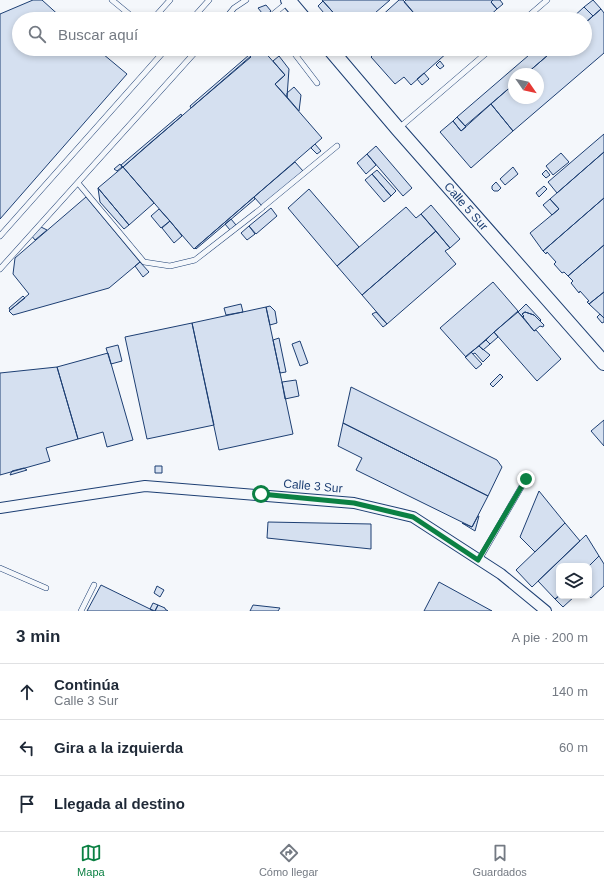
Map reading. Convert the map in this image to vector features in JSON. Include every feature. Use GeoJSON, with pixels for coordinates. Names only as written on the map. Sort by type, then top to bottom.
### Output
{"type":"FeatureCollection","features":[{"type":"Feature","properties":{"kind":"street"},"geometry":{"type":"LineString","coordinates":[[289,1],[298,12]]}},
{"type":"Feature","properties":{"kind":"street","name":"Calle 5 Sur"},"geometry":{"type":"LineString","coordinates":[[336,56],[398,129],[604,363]]}},
{"type":"Feature","properties":{"kind":"street","name":"Calle 3 Sur"},"geometry":{"type":"LineString","coordinates":[[0,508],[145,486],[261,494],[354,503],[413,517],[501,574],[546,611]]}},
{"type":"Feature","properties":{"kind":"lane"},"geometry":{"type":"LineString","coordinates":[[112,0],[127,12]]}},
{"type":"Feature","properties":{"kind":"lane"},"geometry":{"type":"LineString","coordinates":[[159,12],[170,0]]}},
{"type":"Feature","properties":{"kind":"lane"},"geometry":{"type":"LineString","coordinates":[[198,12],[209,0]]}},
{"type":"Feature","properties":{"kind":"lane"},"geometry":{"type":"LineString","coordinates":[[231,12],[246,0]]}},
{"type":"Feature","properties":{"kind":"lane"},"geometry":{"type":"LineString","coordinates":[[533,12],[547,0]]}},
{"type":"Feature","properties":{"kind":"lane"},"geometry":{"type":"LineString","coordinates":[[276,12],[289,1]]}},
{"type":"Feature","properties":{"kind":"lane"},"geometry":{"type":"LineString","coordinates":[[0,236],[160,56]]}},
{"type":"Feature","properties":{"kind":"lane"},"geometry":{"type":"LineString","coordinates":[[0,269],[192,56]]}},
{"type":"Feature","properties":{"kind":"lane"},"geometry":{"type":"LineString","coordinates":[[296,56],[317,83]]}},
{"type":"Feature","properties":{"kind":"lane"},"geometry":{"type":"LineString","coordinates":[[398,129],[483,56]]}},
{"type":"Feature","properties":{"kind":"lane"},"geometry":{"type":"LineString","coordinates":[[78,183],[144,262],[170,266],[195,260],[263,207],[337,146]]}},
{"type":"Feature","properties":{"kind":"lane"},"geometry":{"type":"LineString","coordinates":[[478,560],[526,479]]}},
{"type":"Feature","properties":{"kind":"lane"},"geometry":{"type":"LineString","coordinates":[[0,568],[46,588]]}},
{"type":"Feature","properties":{"kind":"lane"},"geometry":{"type":"LineString","coordinates":[[81,611],[94,585]]}},
{"type":"Feature","properties":{"kind":"building"},"geometry":{"type":"Polygon","coordinates":[[[33,0],[42,0],[55,12],[12,12],[12,56],[105,56],[127,74],[0,219],[0,14],[33,0]]]}},
{"type":"Feature","properties":{"kind":"building"},"geometry":{"type":"Polygon","coordinates":[[[322,0],[390,0],[376,12],[333,12],[322,0]]]}},
{"type":"Feature","properties":{"kind":"building"},"geometry":{"type":"Polygon","coordinates":[[[399,0],[403,0],[413,12],[386,12],[399,0]]]}},
{"type":"Feature","properties":{"kind":"building"},"geometry":{"type":"Polygon","coordinates":[[[406,0],[493,0],[491,2],[497,9],[494,12],[413,12],[404,2],[406,0]]]}},
{"type":"Feature","properties":{"kind":"building"},"geometry":{"type":"Polygon","coordinates":[[[493,0],[500,0],[503,4],[497,9],[491,2],[493,0]]]}},
{"type":"Feature","properties":{"kind":"building"},"geometry":{"type":"Polygon","coordinates":[[[593,0],[601,9],[593,16],[592,12],[589,12],[584,7],[593,0]]]}},
{"type":"Feature","properties":{"kind":"building"},"geometry":{"type":"Polygon","coordinates":[[[323,1],[333,12],[323,12],[318,6],[323,1]]]}},
{"type":"Feature","properties":{"kind":"building"},"geometry":{"type":"Polygon","coordinates":[[[266,5],[271,11],[261,12],[258,8],[266,5]]]}},
{"type":"Feature","properties":{"kind":"building"},"geometry":{"type":"Polygon","coordinates":[[[584,7],[589,12],[579,12],[584,7]]]}},
{"type":"Feature","properties":{"kind":"building"},"geometry":{"type":"Polygon","coordinates":[[[601,9],[604,13],[604,53],[513,131],[491,104],[508,89],[508,104],[544,104],[544,68],[533,68],[547,56],[592,56],[592,17],[601,9]]]}},
{"type":"Feature","properties":{"kind":"building"},"geometry":{"type":"Polygon","coordinates":[[[248,56],[251,57],[191,108],[190,106],[248,56]]]}},
{"type":"Feature","properties":{"kind":"building"},"geometry":{"type":"Polygon","coordinates":[[[251,56],[268,56],[285,75],[275,84],[322,138],[194,249],[123,167],[251,56]]]}},
{"type":"Feature","properties":{"kind":"building"},"geometry":{"type":"Polygon","coordinates":[[[279,56],[289,69],[287,97],[275,84],[285,75],[273,61],[279,56]]]}},
{"type":"Feature","properties":{"kind":"building"},"geometry":{"type":"Polygon","coordinates":[[[444,56],[411,85],[404,77],[395,84],[371,57],[444,56]]]}},
{"type":"Feature","properties":{"kind":"building"},"geometry":{"type":"Polygon","coordinates":[[[528,56],[547,56],[533,68],[514,68],[528,56]]]}},
{"type":"Feature","properties":{"kind":"building"},"geometry":{"type":"Polygon","coordinates":[[[440,61],[444,66],[440,69],[436,65],[440,61]]]}},
{"type":"Feature","properties":{"kind":"building"},"geometry":{"type":"Polygon","coordinates":[[[424,73],[429,79],[422,85],[417,79],[424,73]]]}},
{"type":"Feature","properties":{"kind":"building"},"geometry":{"type":"Polygon","coordinates":[[[508,73],[508,89],[465,126],[457,117],[508,73]]]}},
{"type":"Feature","properties":{"kind":"building"},"geometry":{"type":"Polygon","coordinates":[[[294,87],[301,95],[299,111],[287,97],[287,93],[294,87]]]}},
{"type":"Feature","properties":{"kind":"building"},"geometry":{"type":"Polygon","coordinates":[[[491,104],[513,131],[471,168],[440,132],[453,121],[461,131],[491,104]]]}},
{"type":"Feature","properties":{"kind":"building"},"geometry":{"type":"Polygon","coordinates":[[[181,114],[182,116],[123,167],[121,165],[181,114]]]}},
{"type":"Feature","properties":{"kind":"building"},"geometry":{"type":"Polygon","coordinates":[[[457,117],[466,127],[461,131],[453,121],[457,117]]]}},
{"type":"Feature","properties":{"kind":"building"},"geometry":{"type":"Polygon","coordinates":[[[604,134],[604,152],[557,193],[548,182],[604,134]]]}},
{"type":"Feature","properties":{"kind":"building"},"geometry":{"type":"Polygon","coordinates":[[[315,144],[321,151],[317,154],[311,148],[315,144]]]}},
{"type":"Feature","properties":{"kind":"building"},"geometry":{"type":"Polygon","coordinates":[[[376,146],[412,188],[403,196],[367,154],[376,146]]]}},
{"type":"Feature","properties":{"kind":"building"},"geometry":{"type":"Polygon","coordinates":[[[604,152],[604,198],[543,251],[530,233],[559,209],[550,199],[604,152]]]}},
{"type":"Feature","properties":{"kind":"building"},"geometry":{"type":"Polygon","coordinates":[[[561,153],[569,162],[553,175],[546,166],[561,153]]]}},
{"type":"Feature","properties":{"kind":"building"},"geometry":{"type":"Polygon","coordinates":[[[367,154],[376,165],[366,174],[357,163],[367,154]]]}},
{"type":"Feature","properties":{"kind":"building"},"geometry":{"type":"Polygon","coordinates":[[[295,162],[303,171],[262,206],[254,197],[295,162]]]}},
{"type":"Feature","properties":{"kind":"building"},"geometry":{"type":"Polygon","coordinates":[[[120,164],[122,167],[117,171],[114,169],[120,164]]]}},
{"type":"Feature","properties":{"kind":"building"},"geometry":{"type":"Polygon","coordinates":[[[123,167],[154,203],[129,225],[98,188],[123,167]]]}},
{"type":"Feature","properties":{"kind":"building"},"geometry":{"type":"Polygon","coordinates":[[[513,167],[518,174],[505,185],[500,179],[513,167]]]}},
{"type":"Feature","properties":{"kind":"building"},"geometry":{"type":"Polygon","coordinates":[[[377,170],[396,191],[391,196],[372,174],[377,170]]]}},
{"type":"Feature","properties":{"kind":"building"},"geometry":{"type":"Polygon","coordinates":[[[546,170],[550,175],[546,178],[542,174],[546,170]]]}},
{"type":"Feature","properties":{"kind":"building"},"geometry":{"type":"Polygon","coordinates":[[[372,174],[391,196],[384,202],[365,180],[372,174]]]}},
{"type":"Feature","properties":{"kind":"building"},"geometry":{"type":"Polygon","coordinates":[[[496,182],[501,188],[498,191],[494,191],[492,186],[496,182]]]}},
{"type":"Feature","properties":{"kind":"building"},"geometry":{"type":"Polygon","coordinates":[[[544,186],[547,189],[539,197],[536,193],[544,186]]]}},
{"type":"Feature","properties":{"kind":"building"},"geometry":{"type":"Polygon","coordinates":[[[98,188],[129,225],[124,229],[100,202],[98,188]]]}},
{"type":"Feature","properties":{"kind":"building"},"geometry":{"type":"Polygon","coordinates":[[[309,189],[359,247],[337,266],[288,208],[309,189]]]}},
{"type":"Feature","properties":{"kind":"building"},"geometry":{"type":"Polygon","coordinates":[[[86,197],[140,262],[109,288],[13,315],[9,311],[29,294],[13,274],[15,258],[86,197]]]}},
{"type":"Feature","properties":{"kind":"building"},"geometry":{"type":"Polygon","coordinates":[[[254,197],[255,199],[196,249],[195,248],[254,197]]]}},
{"type":"Feature","properties":{"kind":"building"},"geometry":{"type":"Polygon","coordinates":[[[604,198],[604,245],[568,276],[564,272],[562,273],[554,264],[556,262],[547,252],[546,254],[543,251],[604,198]]]}},
{"type":"Feature","properties":{"kind":"building"},"geometry":{"type":"Polygon","coordinates":[[[550,199],[559,209],[552,215],[543,205],[550,199]]]}},
{"type":"Feature","properties":{"kind":"building"},"geometry":{"type":"Polygon","coordinates":[[[431,205],[460,239],[450,248],[421,214],[431,205]]]}},
{"type":"Feature","properties":{"kind":"building"},"geometry":{"type":"Polygon","coordinates":[[[406,207],[416,218],[421,214],[436,231],[362,295],[337,266],[406,207]]]}},
{"type":"Feature","properties":{"kind":"building"},"geometry":{"type":"Polygon","coordinates":[[[271,208],[277,216],[256,234],[249,226],[271,208]]]}},
{"type":"Feature","properties":{"kind":"building"},"geometry":{"type":"Polygon","coordinates":[[[159,209],[170,221],[161,228],[151,216],[159,209]]]}},
{"type":"Feature","properties":{"kind":"building"},"geometry":{"type":"Polygon","coordinates":[[[231,219],[236,225],[230,230],[225,224],[231,219]]]}},
{"type":"Feature","properties":{"kind":"building"},"geometry":{"type":"Polygon","coordinates":[[[170,221],[182,236],[174,243],[162,228],[170,221]]]}},
{"type":"Feature","properties":{"kind":"building"},"geometry":{"type":"Polygon","coordinates":[[[249,226],[255,234],[247,240],[241,233],[249,226]]]}},
{"type":"Feature","properties":{"kind":"building"},"geometry":{"type":"Polygon","coordinates":[[[41,227],[47,230],[35,240],[31,235],[41,227]]]}},
{"type":"Feature","properties":{"kind":"building"},"geometry":{"type":"Polygon","coordinates":[[[436,231],[450,248],[445,251],[456,264],[387,324],[362,295],[436,231]]]}},
{"type":"Feature","properties":{"kind":"building"},"geometry":{"type":"Polygon","coordinates":[[[604,245],[604,292],[589,304],[587,302],[589,301],[580,291],[579,293],[571,283],[573,281],[568,276],[604,245]]]}},
{"type":"Feature","properties":{"kind":"building"},"geometry":{"type":"Polygon","coordinates":[[[140,262],[149,272],[143,277],[135,266],[140,262]]]}},
{"type":"Feature","properties":{"kind":"building"},"geometry":{"type":"Polygon","coordinates":[[[493,282],[518,311],[466,357],[440,328],[493,282]]]}},
{"type":"Feature","properties":{"kind":"building"},"geometry":{"type":"Polygon","coordinates":[[[604,292],[604,318],[589,304],[604,292]]]}},
{"type":"Feature","properties":{"kind":"building"},"geometry":{"type":"Polygon","coordinates":[[[23,296],[25,298],[10,310],[9,308],[23,296]]]}},
{"type":"Feature","properties":{"kind":"building"},"geometry":{"type":"Polygon","coordinates":[[[241,304],[243,312],[226,315],[224,308],[241,304]]]}},
{"type":"Feature","properties":{"kind":"building"},"geometry":{"type":"Polygon","coordinates":[[[526,304],[541,320],[540,321],[534,315],[525,312],[522,314],[524,316],[523,317],[518,312],[526,304]]]}},
{"type":"Feature","properties":{"kind":"building"},"geometry":{"type":"Polygon","coordinates":[[[270,306],[275,311],[277,323],[270,325],[266,307],[270,306]]]}},
{"type":"Feature","properties":{"kind":"building"},"geometry":{"type":"Polygon","coordinates":[[[266,307],[293,434],[219,450],[192,323],[266,307]]]}},
{"type":"Feature","properties":{"kind":"building"},"geometry":{"type":"Polygon","coordinates":[[[376,312],[387,324],[383,327],[372,314],[376,312]]]}},
{"type":"Feature","properties":{"kind":"building"},"geometry":{"type":"Polygon","coordinates":[[[518,312],[561,359],[537,381],[494,332],[518,312]]]}},
{"type":"Feature","properties":{"kind":"building"},"geometry":{"type":"Polygon","coordinates":[[[525,312],[534,315],[544,325],[543,327],[540,326],[534,331],[523,317],[524,316],[522,314],[525,312]]]}},
{"type":"Feature","properties":{"kind":"building"},"geometry":{"type":"Polygon","coordinates":[[[600,314],[604,318],[604,322],[602,323],[597,317],[600,314]]]}},
{"type":"Feature","properties":{"kind":"building"},"geometry":{"type":"Polygon","coordinates":[[[192,323],[214,425],[147,439],[125,337],[192,323]]]}},
{"type":"Feature","properties":{"kind":"building"},"geometry":{"type":"Polygon","coordinates":[[[494,332],[498,337],[490,344],[486,340],[494,332]]]}},
{"type":"Feature","properties":{"kind":"building"},"geometry":{"type":"Polygon","coordinates":[[[279,338],[286,372],[280,373],[273,340],[279,338]]]}},
{"type":"Feature","properties":{"kind":"building"},"geometry":{"type":"Polygon","coordinates":[[[486,340],[490,344],[483,350],[479,346],[486,340]]]}},
{"type":"Feature","properties":{"kind":"building"},"geometry":{"type":"Polygon","coordinates":[[[300,341],[308,363],[300,366],[292,344],[300,341]]]}},
{"type":"Feature","properties":{"kind":"building"},"geometry":{"type":"Polygon","coordinates":[[[118,345],[122,361],[111,364],[106,348],[118,345]]]}},
{"type":"Feature","properties":{"kind":"building"},"geometry":{"type":"Polygon","coordinates":[[[479,346],[490,355],[483,362],[475,353],[473,354],[471,352],[479,346]]]}},
{"type":"Feature","properties":{"kind":"building"},"geometry":{"type":"Polygon","coordinates":[[[471,352],[482,364],[476,369],[465,357],[471,352]]]}},
{"type":"Feature","properties":{"kind":"building"},"geometry":{"type":"Polygon","coordinates":[[[108,353],[133,440],[107,447],[103,432],[78,439],[57,367],[108,353]]]}},
{"type":"Feature","properties":{"kind":"building"},"geometry":{"type":"Polygon","coordinates":[[[57,367],[78,439],[46,448],[50,461],[0,475],[0,373],[57,367]]]}},
{"type":"Feature","properties":{"kind":"building"},"geometry":{"type":"Polygon","coordinates":[[[500,374],[503,377],[493,387],[490,384],[500,374]]]}},
{"type":"Feature","properties":{"kind":"building"},"geometry":{"type":"Polygon","coordinates":[[[296,380],[299,396],[285,399],[282,382],[296,380]]]}},
{"type":"Feature","properties":{"kind":"building"},"geometry":{"type":"Polygon","coordinates":[[[351,387],[497,460],[502,467],[488,496],[343,423],[351,387]]]}},
{"type":"Feature","properties":{"kind":"building"},"geometry":{"type":"Polygon","coordinates":[[[604,420],[604,446],[591,431],[604,420]]]}},
{"type":"Feature","properties":{"kind":"building"},"geometry":{"type":"Polygon","coordinates":[[[343,423],[488,496],[472,527],[356,470],[362,458],[338,446],[343,423]]]}},
{"type":"Feature","properties":{"kind":"building"},"geometry":{"type":"Polygon","coordinates":[[[155,466],[162,466],[162,473],[155,473],[155,466]]]}},
{"type":"Feature","properties":{"kind":"building"},"geometry":{"type":"Polygon","coordinates":[[[24,468],[27,470],[10,475],[12,471],[24,468]]]}},
{"type":"Feature","properties":{"kind":"building"},"geometry":{"type":"Polygon","coordinates":[[[539,491],[565,523],[535,552],[520,537],[539,491]]]}},
{"type":"Feature","properties":{"kind":"building"},"geometry":{"type":"Polygon","coordinates":[[[478,516],[475,531],[462,523],[472,527],[478,516]]]}},
{"type":"Feature","properties":{"kind":"building"},"geometry":{"type":"Polygon","coordinates":[[[268,522],[371,524],[371,549],[267,538],[268,522]]]}},
{"type":"Feature","properties":{"kind":"building"},"geometry":{"type":"Polygon","coordinates":[[[565,523],[580,541],[532,587],[516,570],[565,523]]]}},
{"type":"Feature","properties":{"kind":"building"},"geometry":{"type":"Polygon","coordinates":[[[586,535],[599,556],[592,563],[557,563],[586,535]]]}},
{"type":"Feature","properties":{"kind":"building"},"geometry":{"type":"Polygon","coordinates":[[[599,556],[604,564],[604,586],[592,597],[592,563],[599,556]]]}},
{"type":"Feature","properties":{"kind":"building"},"geometry":{"type":"Polygon","coordinates":[[[556,564],[556,598],[555,599],[538,581],[556,564]]]}},
{"type":"Feature","properties":{"kind":"building"},"geometry":{"type":"Polygon","coordinates":[[[439,582],[492,611],[424,611],[439,582]]]}},
{"type":"Feature","properties":{"kind":"building"},"geometry":{"type":"Polygon","coordinates":[[[101,585],[150,609],[153,611],[87,611],[101,585]]]}},
{"type":"Feature","properties":{"kind":"building"},"geometry":{"type":"Polygon","coordinates":[[[157,586],[164,590],[160,597],[154,593],[157,586]]]}},
{"type":"Feature","properties":{"kind":"building"},"geometry":{"type":"Polygon","coordinates":[[[556,598],[572,599],[563,607],[555,599],[556,598]]]}},
{"type":"Feature","properties":{"kind":"building"},"geometry":{"type":"Polygon","coordinates":[[[153,603],[158,605],[155,611],[150,609],[153,603]]]}},
{"type":"Feature","properties":{"kind":"building"},"geometry":{"type":"Polygon","coordinates":[[[158,605],[165,608],[168,611],[155,611],[158,605]]]}},
{"type":"Feature","properties":{"kind":"building"},"geometry":{"type":"Polygon","coordinates":[[[253,605],[280,608],[278,611],[250,611],[253,605]]]}},
{"type":"Feature","properties":{"kind":"route"},"geometry":{"type":"LineString","coordinates":[[261,494],[354,503],[413,517],[478,560],[526,479]]}}]}
